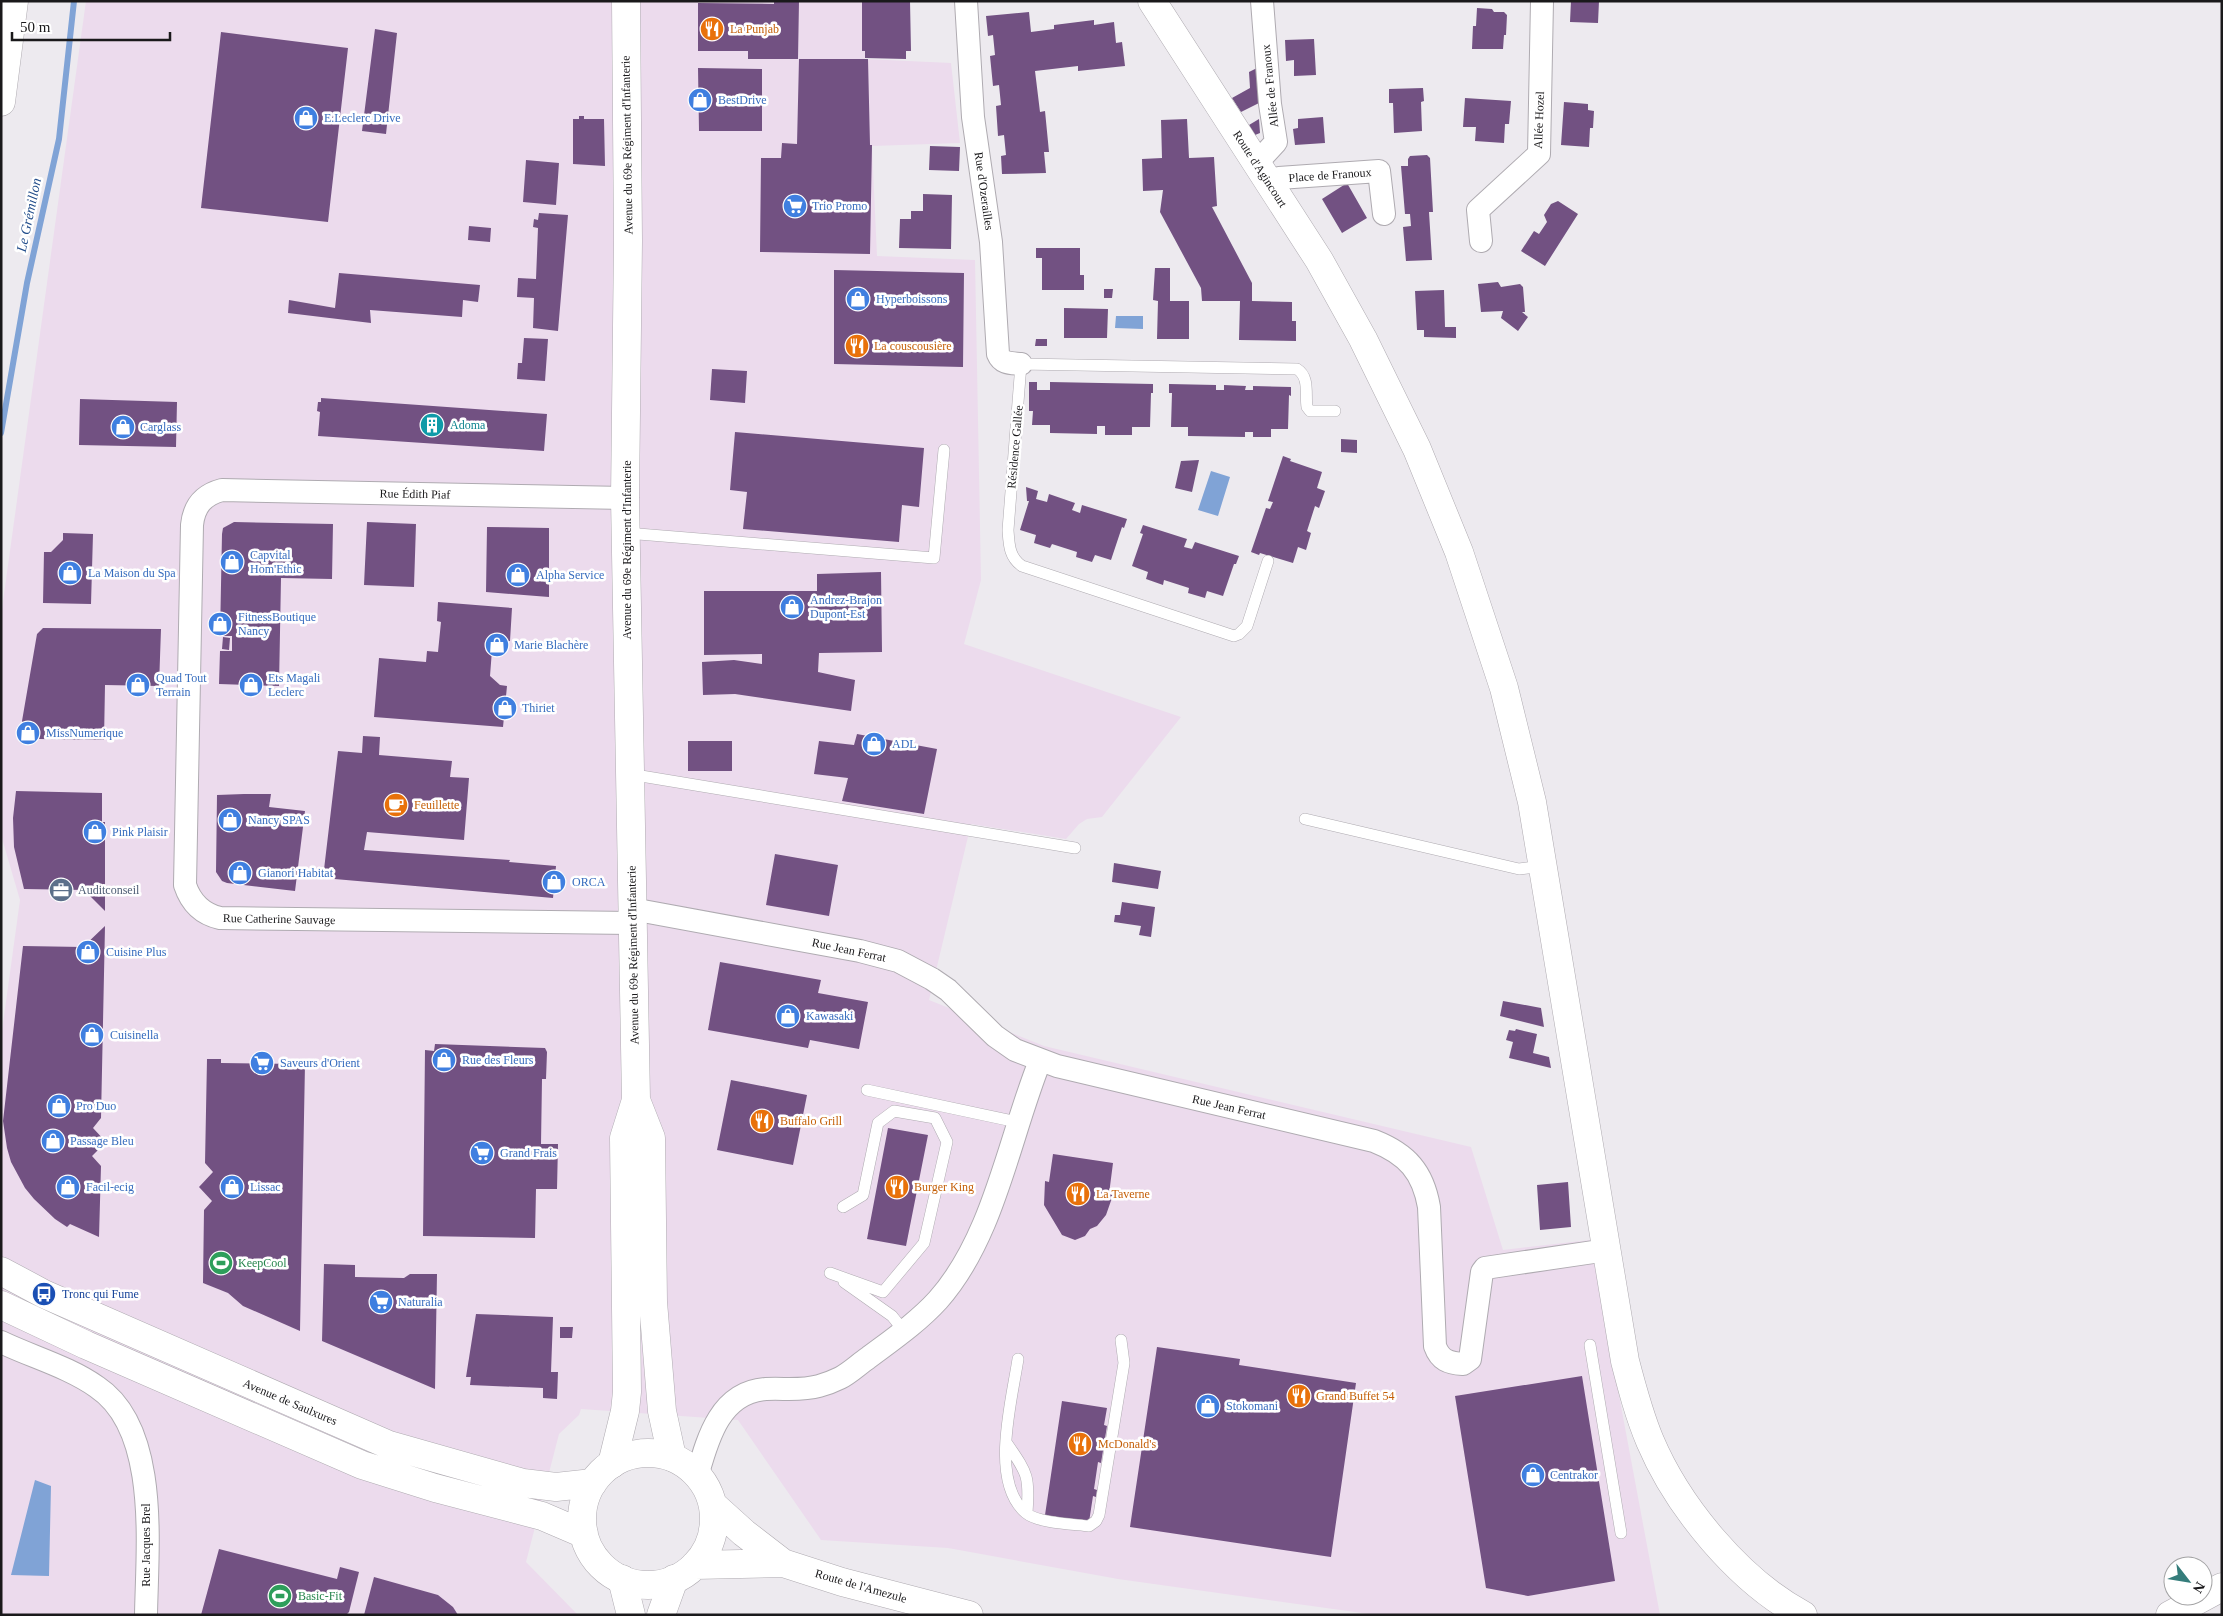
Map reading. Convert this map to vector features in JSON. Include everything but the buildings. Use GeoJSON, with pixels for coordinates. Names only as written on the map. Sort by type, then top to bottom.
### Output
{"type":"FeatureCollection","features":[{"type":"Feature","properties":{"kind":"street"},"geometry":{"type":"LineString","coordinates":[[1,102],[14,1]]}},
{"type":"Feature","properties":{"kind":"street","name":"Avenue du 69e Régiment d'Infanterie"},"geometry":{"type":"LineString","coordinates":[[612,1464],[625,1411],[627,1392],[624,1138],[636,1100],[626,533],[628,241],[626,1]]}},
{"type":"Feature","properties":{"kind":"street","name":"Rue d'Ozerailles"},"geometry":{"type":"LineString","coordinates":[[966,1],[973,117],[992,242],[998,354],[1000,359],[1006,363],[1021,364]]}},
{"type":"Feature","properties":{"kind":"street","name":"Route d'Agincourt"},"geometry":{"type":"LineString","coordinates":[[1152,1],[1319,260],[1364,339],[1417,449],[1445,514],[1504,688],[1523,761],[1543,866],[1606,1250],[1626,1361],[1636,1401],[1650,1440],[1663,1467],[1704,1527],[1758,1585],[1803,1615]]}},
{"type":"Feature","properties":{"kind":"street","name":"Allée de Franoux"},"geometry":{"type":"LineString","coordinates":[[1254,160],[1264,155],[1276,142],[1270,104],[1262,1]]}},
{"type":"Feature","properties":{"kind":"street","name":"Allée Hozel"},"geometry":{"type":"LineString","coordinates":[[1481,241],[1478,210],[1538,154],[1542,1]]}},
{"type":"Feature","properties":{"kind":"street","name":"Place de Franoux"},"geometry":{"type":"LineString","coordinates":[[1270,183],[1279,178],[1379,172],[1384,214]]}},
{"type":"Feature","properties":{"kind":"street","name":"Rue Édith Piaf"},"geometry":{"type":"LineString","coordinates":[[206,496],[222,490],[626,498]]}},
{"type":"Feature","properties":{"kind":"street","name":"Rue Catherine Sauvage"},"geometry":{"type":"LineString","coordinates":[[206,496],[196,510],[192,526],[185,885],[194,904],[210,916],[238,920],[632,916]]}},
{"type":"Feature","properties":{"kind":"street","name":"Rue Jean Ferrat"},"geometry":{"type":"LineString","coordinates":[[632,916],[860,951],[898,961],[948,990],[995,1036],[1031,1058],[1374,1141],[1394,1149],[1414,1168],[1423,1183],[1426,1193],[1434,1346],[1439,1357],[1449,1363],[1463,1364],[1470,1358],[1482,1272],[1485,1268],[1606,1250]]}},
{"type":"Feature","properties":{"kind":"street"},"geometry":{"type":"LineString","coordinates":[[698,1473],[715,1424],[723,1412],[742,1396],[754,1391],[767,1389],[800,1390],[841,1378],[904,1330],[937,1301],[958,1276],[986,1220],[1017,1122],[1031,1058]]}},
{"type":"Feature","properties":{"kind":"street","name":"Avenue du 69e Régiment d'Infanterie"},"geometry":{"type":"LineString","coordinates":[[636,1100],[651,1138],[654,1310],[662,1410],[672,1457]]}},
{"type":"Feature","properties":{"kind":"street","name":"Avenue de Saulxures"},"geometry":{"type":"LineString","coordinates":[[1,1270],[44,1294],[389,1445],[523,1483],[556,1487],[593,1483]]}},
{"type":"Feature","properties":{"kind":"street"},"geometry":{"type":"LineString","coordinates":[[1,1305],[86,1345],[362,1465],[435,1488],[542,1516],[584,1534]]}},
{"type":"Feature","properties":{"kind":"street","name":"Rue Jacques Brel"},"geometry":{"type":"LineString","coordinates":[[1,1342],[87,1380],[105,1393],[114,1402],[138,1442],[148,1506],[146,1615]]}},
{"type":"Feature","properties":{"kind":"street"},"geometry":{"type":"LineString","coordinates":[[662,1615],[684,1572],[705,1552],[712,1538],[714,1522],[713,1505],[709,1492],[698,1473],[672,1457],[657,1453],[641,1453],[626,1456],[612,1464],[593,1483],[585,1499],[582,1517],[584,1534],[589,1548],[609,1572],[622,1579],[648,1585],[684,1572]]}},
{"type":"Feature","properties":{"kind":"street","name":"Route de l'Amezule"},"geometry":{"type":"LineString","coordinates":[[713,1505],[744,1533],[783,1563],[842,1582],[969,1615]]}},
{"type":"Feature","properties":{"kind":"street","name":"Route de l'Amezule"},"geometry":{"type":"LineString","coordinates":[[684,1572],[783,1563]]}},
{"type":"Feature","properties":{"kind":"street"},"geometry":{"type":"LineString","coordinates":[[622,1579],[631,1615]]}},
{"type":"Feature","properties":{"kind":"street"},"geometry":{"type":"LineString","coordinates":[[2170,1615],[2222,1587]]}},
{"type":"Feature","properties":{"kind":"lane"},"geometry":{"type":"LineString","coordinates":[[1021,364],[1297,370],[1301,372],[1306,383],[1307,407],[1310,411],[1335,411]]}},
{"type":"Feature","properties":{"kind":"lane","name":"Résidence Gallée"},"geometry":{"type":"LineString","coordinates":[[1021,364],[1008,530],[1011,552],[1016,562],[1022,566],[1075,584],[1234,636],[1247,626],[1268,561]]}},
{"type":"Feature","properties":{"kind":"lane"},"geometry":{"type":"LineString","coordinates":[[626,533],[934,558],[944,450]]}},
{"type":"Feature","properties":{"kind":"lane"},"geometry":{"type":"LineString","coordinates":[[629,774],[1075,848]]}},
{"type":"Feature","properties":{"kind":"lane"},"geometry":{"type":"LineString","coordinates":[[1305,819],[1519,869],[1543,866]]}},
{"type":"Feature","properties":{"kind":"lane"},"geometry":{"type":"LineString","coordinates":[[867,1090],[1017,1122]]}},
{"type":"Feature","properties":{"kind":"lane"},"geometry":{"type":"LineString","coordinates":[[843,1207],[863,1195],[878,1123],[894,1111],[935,1118],[947,1142],[924,1243],[883,1292],[830,1273],[892,1316],[904,1330]]}},
{"type":"Feature","properties":{"kind":"lane"},"geometry":{"type":"LineString","coordinates":[[1018,1359],[1006,1442],[1005,1463],[1014,1496],[1027,1514],[1038,1519],[1089,1526],[1096,1522],[1098,1515],[1124,1363],[1121,1340]]}},
{"type":"Feature","properties":{"kind":"lane"},"geometry":{"type":"LineString","coordinates":[[1590,1345],[1622,1533]]}},
{"type":"Feature","properties":{"kind":"lane"},"geometry":{"type":"LineString","coordinates":[[1006,1442],[1026,1472],[1029,1490],[1027,1514]]}},
{"type":"Feature","properties":{"kind":"shaded area"},"geometry":{"type":"Polygon","coordinates":[[[86,1],[862,1],[862,51],[865,51],[865,59],[951,63],[960,143],[872,146],[877,256],[975,260],[981,580],[964,644],[1181,717],[1102,817],[1087,819],[1079,824],[1066,839],[971,824],[929,1000],[1044,1046],[1471,1147],[1503,1250],[1590,1240],[1660,1615],[1377,1615],[1118,1579],[948,1548],[821,1540],[738,1420],[581,1409],[579,1415],[559,1434],[526,1562],[578,1615],[1,1615],[1,1038],[20,900],[1,835],[1,616],[86,1]]]}},
{"type":"Feature","properties":{"kind":"water"},"geometry":{"type":"Polygon","coordinates":[[[1116,316],[1143,316],[1143,329],[1115,328],[1116,316]]]}},
{"type":"Feature","properties":{"kind":"water"},"geometry":{"type":"Polygon","coordinates":[[[1211,471],[1230,477],[1218,516],[1198,510],[1211,471]]]}},
{"type":"Feature","properties":{"kind":"water"},"geometry":{"type":"Polygon","coordinates":[[[35,1480],[51,1486],[49,1576],[11,1575],[35,1480]]]}},
{"type":"Feature","properties":{"kind":"waterway","name":"Le Grémillon"},"geometry":{"type":"LineString","coordinates":[[1,433],[27,283],[59,139],[74,1]]}},
{"type":"Feature","properties":{"kind":"place","name":"La Punjab"},"geometry":{"type":"Point","coordinates":[712,29]}},
{"type":"Feature","properties":{"kind":"place","name":"BestDrive"},"geometry":{"type":"Point","coordinates":[700,100]}},
{"type":"Feature","properties":{"kind":"place","name":"E.Leclerc Drive"},"geometry":{"type":"Point","coordinates":[306,118]}},
{"type":"Feature","properties":{"kind":"place","name":"Trio Promo"},"geometry":{"type":"Point","coordinates":[795,206]}},
{"type":"Feature","properties":{"kind":"place","name":"Hyperboissons"},"geometry":{"type":"Point","coordinates":[858,299]}},
{"type":"Feature","properties":{"kind":"place","name":"La couscousière"},"geometry":{"type":"Point","coordinates":[857,346]}},
{"type":"Feature","properties":{"kind":"place","name":"Adoma"},"geometry":{"type":"Point","coordinates":[432,425]}},
{"type":"Feature","properties":{"kind":"place","name":"Carglass"},"geometry":{"type":"Point","coordinates":[123,427]}},
{"type":"Feature","properties":{"kind":"place","name":"Capvital Hom'Ethic"},"geometry":{"type":"Point","coordinates":[232,562]}},
{"type":"Feature","properties":{"kind":"place","name":"La Maison du Spa"},"geometry":{"type":"Point","coordinates":[70,573]}},
{"type":"Feature","properties":{"kind":"place","name":"Alpha Service"},"geometry":{"type":"Point","coordinates":[518,575]}},
{"type":"Feature","properties":{"kind":"place","name":"Andrez-Brajon Dupont-Est"},"geometry":{"type":"Point","coordinates":[792,607]}},
{"type":"Feature","properties":{"kind":"place","name":"FitnessBoutique Nancy"},"geometry":{"type":"Point","coordinates":[220,624]}},
{"type":"Feature","properties":{"kind":"place","name":"Marie Blachère"},"geometry":{"type":"Point","coordinates":[497,645]}},
{"type":"Feature","properties":{"kind":"place","name":"Quad Tout Terrain"},"geometry":{"type":"Point","coordinates":[138,685]}},
{"type":"Feature","properties":{"kind":"place","name":"Ets Magali Leclerc"},"geometry":{"type":"Point","coordinates":[251,685]}},
{"type":"Feature","properties":{"kind":"place","name":"Thiriet"},"geometry":{"type":"Point","coordinates":[505,708]}},
{"type":"Feature","properties":{"kind":"place","name":"MissNumerique"},"geometry":{"type":"Point","coordinates":[28,733]}},
{"type":"Feature","properties":{"kind":"place","name":"ADL"},"geometry":{"type":"Point","coordinates":[874,744]}},
{"type":"Feature","properties":{"kind":"place","name":"Feuillette"},"geometry":{"type":"Point","coordinates":[396,805]}},
{"type":"Feature","properties":{"kind":"place","name":"Nancy SPAS"},"geometry":{"type":"Point","coordinates":[230,820]}},
{"type":"Feature","properties":{"kind":"place","name":"Pink Plaisir"},"geometry":{"type":"Point","coordinates":[95,832]}},
{"type":"Feature","properties":{"kind":"place","name":"Gianori Habitat"},"geometry":{"type":"Point","coordinates":[240,873]}},
{"type":"Feature","properties":{"kind":"place","name":"ORCA"},"geometry":{"type":"Point","coordinates":[554,882]}},
{"type":"Feature","properties":{"kind":"place","name":"Auditconseil"},"geometry":{"type":"Point","coordinates":[61,890]}},
{"type":"Feature","properties":{"kind":"place","name":"Cuisine Plus"},"geometry":{"type":"Point","coordinates":[88,952]}},
{"type":"Feature","properties":{"kind":"place","name":"Kawasaki"},"geometry":{"type":"Point","coordinates":[788,1016]}},
{"type":"Feature","properties":{"kind":"place","name":"Cuisinella"},"geometry":{"type":"Point","coordinates":[92,1035]}},
{"type":"Feature","properties":{"kind":"place","name":"Rue des Fleurs"},"geometry":{"type":"Point","coordinates":[444,1060]}},
{"type":"Feature","properties":{"kind":"place","name":"Saveurs d'Orient"},"geometry":{"type":"Point","coordinates":[262,1063]}},
{"type":"Feature","properties":{"kind":"place","name":"Pro Duo"},"geometry":{"type":"Point","coordinates":[59,1106]}},
{"type":"Feature","properties":{"kind":"place","name":"Buffalo Grill"},"geometry":{"type":"Point","coordinates":[762,1121]}},
{"type":"Feature","properties":{"kind":"place","name":"Passage Bleu"},"geometry":{"type":"Point","coordinates":[53,1141]}},
{"type":"Feature","properties":{"kind":"place","name":"Grand Frais"},"geometry":{"type":"Point","coordinates":[482,1153]}},
{"type":"Feature","properties":{"kind":"place","name":"Facil-ecig"},"geometry":{"type":"Point","coordinates":[68,1187]}},
{"type":"Feature","properties":{"kind":"place","name":"Lissac"},"geometry":{"type":"Point","coordinates":[232,1187]}},
{"type":"Feature","properties":{"kind":"place","name":"Burger King"},"geometry":{"type":"Point","coordinates":[897,1187]}},
{"type":"Feature","properties":{"kind":"place","name":"La Taverne"},"geometry":{"type":"Point","coordinates":[1078,1194]}},
{"type":"Feature","properties":{"kind":"place","name":"KeepCool"},"geometry":{"type":"Point","coordinates":[221,1263]}},
{"type":"Feature","properties":{"kind":"place","name":"Tronc qui Fume"},"geometry":{"type":"Point","coordinates":[44,1294]}},
{"type":"Feature","properties":{"kind":"place","name":"Naturalia"},"geometry":{"type":"Point","coordinates":[381,1302]}},
{"type":"Feature","properties":{"kind":"place","name":"Grand Buffet 54"},"geometry":{"type":"Point","coordinates":[1299,1396]}},
{"type":"Feature","properties":{"kind":"place","name":"Stokomani"},"geometry":{"type":"Point","coordinates":[1208,1406]}},
{"type":"Feature","properties":{"kind":"place","name":"McDonald's"},"geometry":{"type":"Point","coordinates":[1080,1444]}},
{"type":"Feature","properties":{"kind":"place","name":"Centrakor"},"geometry":{"type":"Point","coordinates":[1533,1475]}},
{"type":"Feature","properties":{"kind":"place","name":"Basic-Fit"},"geometry":{"type":"Point","coordinates":[280,1596]}}]}
